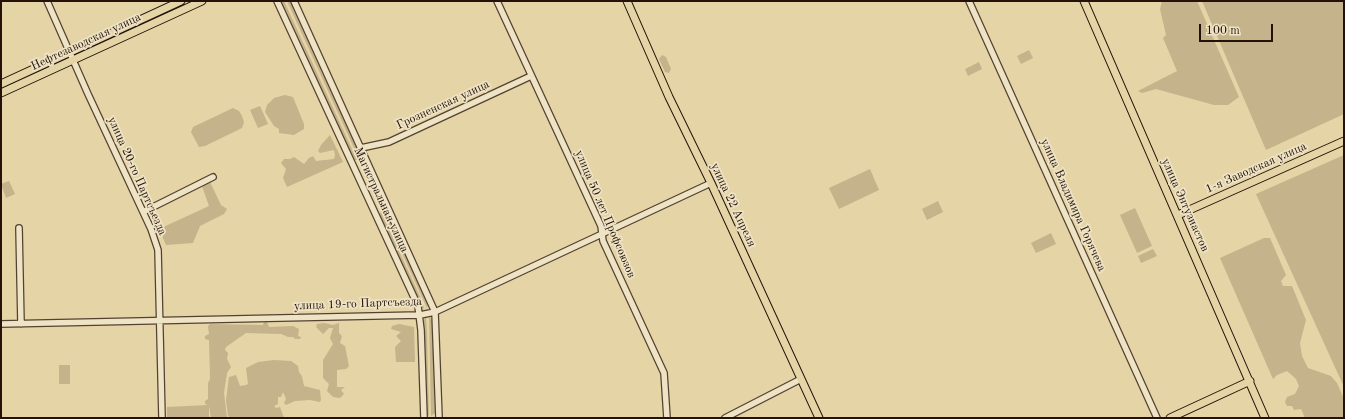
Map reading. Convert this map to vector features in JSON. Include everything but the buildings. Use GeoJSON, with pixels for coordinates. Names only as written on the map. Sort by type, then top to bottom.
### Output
{"type":"FeatureCollection","features":[{"type":"Feature","properties":{"kind":"main road","name":"Нефтезаводская улица"},"geometry":{"type":"LineString","coordinates":[[1,84],[181,1]]}},
{"type":"Feature","properties":{"kind":"main road","name":"Нефтезаводская улица"},"geometry":{"type":"LineString","coordinates":[[1,93],[202,1]]}},
{"type":"Feature","properties":{"kind":"main road","name":"улица 22 Апреля"},"geometry":{"type":"LineString","coordinates":[[627,1],[669,98],[712,183],[819,418]]}},
{"type":"Feature","properties":{"kind":"main road","name":"улица Энтузиастов"},"geometry":{"type":"LineString","coordinates":[[1084,1],[1265,418]]}},
{"type":"Feature","properties":{"kind":"main road","name":"1-я Заводская улица"},"geometry":{"type":"LineString","coordinates":[[1178,215],[1344,141]]}},
{"type":"Feature","properties":{"kind":"main road"},"geometry":{"type":"LineString","coordinates":[[1170,418],[1250,381]]}},
{"type":"Feature","properties":{"kind":"street","name":"улица 20-го Партсъезда"},"geometry":{"type":"LineString","coordinates":[[47,1],[143,212],[158,250],[162,418]]}},
{"type":"Feature","properties":{"kind":"street","name":"Магистральная улица"},"geometry":{"type":"LineString","coordinates":[[277,1],[420,315],[424,418]]}},
{"type":"Feature","properties":{"kind":"street","name":"Магистральная улица"},"geometry":{"type":"LineString","coordinates":[[294,1],[435,312],[438,418]]}},
{"type":"Feature","properties":{"kind":"street","name":"улица 50 лет Профсоюзов"},"geometry":{"type":"LineString","coordinates":[[496,1],[532,76],[603,233],[603,241],[664,373],[667,418]]}},
{"type":"Feature","properties":{"kind":"street","name":"улица Владимира Горячева"},"geometry":{"type":"LineString","coordinates":[[969,1],[1157,418]]}},
{"type":"Feature","properties":{"kind":"street","name":"Грозненская улица"},"geometry":{"type":"LineString","coordinates":[[361,148],[389,142],[532,76]]}},
{"type":"Feature","properties":{"kind":"street"},"geometry":{"type":"LineString","coordinates":[[143,212],[213,177]]}},
{"type":"Feature","properties":{"kind":"street","name":"улица 19-го Партсъезда"},"geometry":{"type":"LineString","coordinates":[[1,324],[420,315],[435,312],[712,183]]}},
{"type":"Feature","properties":{"kind":"street"},"geometry":{"type":"LineString","coordinates":[[19,228],[21,324]]}},
{"type":"Feature","properties":{"kind":"street"},"geometry":{"type":"LineString","coordinates":[[725,418],[801,378]]}},
{"type":"Feature","properties":{"kind":"shaded area"},"geometry":{"type":"Polygon","coordinates":[[[281,1],[284,1],[357,160],[354,160],[281,1]]]}},
{"type":"Feature","properties":{"kind":"shaded area"},"geometry":{"type":"Polygon","coordinates":[[[287,1],[290,1],[361,156],[359,159],[287,1]]]}},
{"type":"Feature","properties":{"kind":"shaded area"},"geometry":{"type":"Polygon","coordinates":[[[1162,1],[1197,1],[1239,97],[1228,105],[1214,105],[1156,89],[1142,93],[1138,91],[1177,71],[1163,38],[1166,35],[1160,9],[1162,1]]]}},
{"type":"Feature","properties":{"kind":"shaded area"},"geometry":{"type":"Polygon","coordinates":[[[1202,1],[1344,1],[1344,114],[1266,150],[1202,1]]]}},
{"type":"Feature","properties":{"kind":"shaded area"},"geometry":{"type":"Polygon","coordinates":[[[1029,50],[1033,58],[1021,64],[1017,56],[1029,50]]]}},
{"type":"Feature","properties":{"kind":"shaded area"},"geometry":{"type":"Polygon","coordinates":[[[662,55],[666,57],[671,69],[669,73],[665,72],[659,59],[662,55]]]}},
{"type":"Feature","properties":{"kind":"shaded area"},"geometry":{"type":"Polygon","coordinates":[[[979,62],[982,69],[968,76],[965,69],[979,62]]]}},
{"type":"Feature","properties":{"kind":"shaded area"},"geometry":{"type":"Polygon","coordinates":[[[285,95],[293,97],[304,124],[304,129],[294,135],[279,133],[279,129],[274,126],[265,112],[267,105],[274,98],[285,95]]]}},
{"type":"Feature","properties":{"kind":"shaded area"},"geometry":{"type":"Polygon","coordinates":[[[260,106],[268,124],[258,128],[250,110],[260,106]]]}},
{"type":"Feature","properties":{"kind":"shaded area"},"geometry":{"type":"Polygon","coordinates":[[[233,108],[239,111],[242,116],[244,122],[242,128],[205,146],[199,147],[191,132],[193,127],[233,108]]]}},
{"type":"Feature","properties":{"kind":"shaded area"},"geometry":{"type":"Polygon","coordinates":[[[330,135],[343,162],[287,187],[283,178],[286,169],[281,163],[284,159],[294,157],[304,164],[313,156],[316,161],[334,159],[334,150],[320,153],[318,151],[330,135]]]}},
{"type":"Feature","properties":{"kind":"shaded area"},"geometry":{"type":"Polygon","coordinates":[[[1344,155],[1344,387],[1256,194],[1344,155]]]}},
{"type":"Feature","properties":{"kind":"shaded area"},"geometry":{"type":"Polygon","coordinates":[[[870,169],[879,190],[839,209],[829,188],[870,169]]]}},
{"type":"Feature","properties":{"kind":"shaded area"},"geometry":{"type":"Polygon","coordinates":[[[9,181],[15,194],[6,198],[1,184],[9,181]]]}},
{"type":"Feature","properties":{"kind":"shaded area"},"geometry":{"type":"Polygon","coordinates":[[[210,182],[221,205],[227,209],[224,214],[200,226],[193,243],[166,245],[159,229],[209,206],[202,186],[210,182]]]}},
{"type":"Feature","properties":{"kind":"shaded area"},"geometry":{"type":"Polygon","coordinates":[[[938,201],[943,212],[927,220],[922,209],[938,201]]]}},
{"type":"Feature","properties":{"kind":"shaded area"},"geometry":{"type":"Polygon","coordinates":[[[1135,208],[1152,246],[1137,253],[1120,215],[1135,208]]]}},
{"type":"Feature","properties":{"kind":"shaded area"},"geometry":{"type":"Polygon","coordinates":[[[383,211],[387,215],[428,304],[427,308],[383,211]]]}},
{"type":"Feature","properties":{"kind":"shaded area"},"geometry":{"type":"Polygon","coordinates":[[[381,212],[423,303],[424,309],[420,305],[379,215],[381,212]]]}},
{"type":"Feature","properties":{"kind":"shaded area"},"geometry":{"type":"Polygon","coordinates":[[[1051,233],[1056,244],[1036,253],[1031,243],[1051,233]]]}},
{"type":"Feature","properties":{"kind":"shaded area"},"geometry":{"type":"Polygon","coordinates":[[[1264,238],[1270,238],[1286,275],[1281,281],[1283,286],[1292,286],[1306,320],[1300,343],[1302,356],[1308,368],[1331,376],[1337,383],[1344,399],[1344,418],[1305,418],[1301,409],[1294,410],[1292,406],[1287,406],[1285,402],[1287,397],[1295,394],[1299,386],[1296,379],[1287,371],[1277,375],[1273,379],[1220,258],[1264,238]]]}},
{"type":"Feature","properties":{"kind":"shaded area"},"geometry":{"type":"Polygon","coordinates":[[[1153,249],[1157,256],[1141,263],[1138,256],[1153,249]]]}},
{"type":"Feature","properties":{"kind":"shaded area"},"geometry":{"type":"Polygon","coordinates":[[[429,316],[432,321],[435,413],[431,416],[429,316]]]}},
{"type":"Feature","properties":{"kind":"shaded area"},"geometry":{"type":"Polygon","coordinates":[[[426,317],[429,416],[427,413],[424,320],[426,317]]]}},
{"type":"Feature","properties":{"kind":"shaded area"},"geometry":{"type":"Polygon","coordinates":[[[264,322],[267,322],[269,327],[293,326],[299,329],[298,336],[301,337],[300,339],[295,339],[293,337],[288,337],[281,334],[246,333],[226,347],[225,350],[228,353],[227,359],[231,367],[227,373],[224,393],[227,418],[211,418],[209,406],[209,418],[167,418],[167,407],[208,405],[205,404],[205,401],[208,399],[208,383],[210,379],[209,340],[205,339],[205,336],[209,334],[208,326],[210,324],[263,325],[264,322]]]}},
{"type":"Feature","properties":{"kind":"shaded area"},"geometry":{"type":"Polygon","coordinates":[[[324,323],[333,325],[339,323],[339,333],[342,336],[340,343],[345,346],[349,366],[346,369],[337,370],[337,387],[345,387],[341,390],[344,394],[340,398],[333,397],[327,391],[329,384],[323,378],[323,360],[333,344],[330,338],[333,328],[329,328],[323,334],[316,327],[317,324],[324,323]]]}},
{"type":"Feature","properties":{"kind":"shaded area"},"geometry":{"type":"Polygon","coordinates":[[[399,324],[414,327],[415,362],[396,362],[395,347],[401,341],[396,336],[401,332],[391,329],[392,326],[399,324]]]}},
{"type":"Feature","properties":{"kind":"shaded area"},"geometry":{"type":"Polygon","coordinates":[[[274,360],[291,361],[298,366],[304,386],[320,390],[320,402],[310,400],[295,401],[286,405],[284,403],[286,399],[283,392],[281,397],[278,397],[278,404],[274,406],[276,408],[280,407],[284,418],[231,418],[228,416],[226,400],[229,377],[236,375],[240,386],[246,385],[248,384],[246,368],[258,362],[274,360]]]}},
{"type":"Feature","properties":{"kind":"shaded area"},"geometry":{"type":"Polygon","coordinates":[[[59,365],[70,365],[70,384],[59,384],[59,365]]]}}]}
